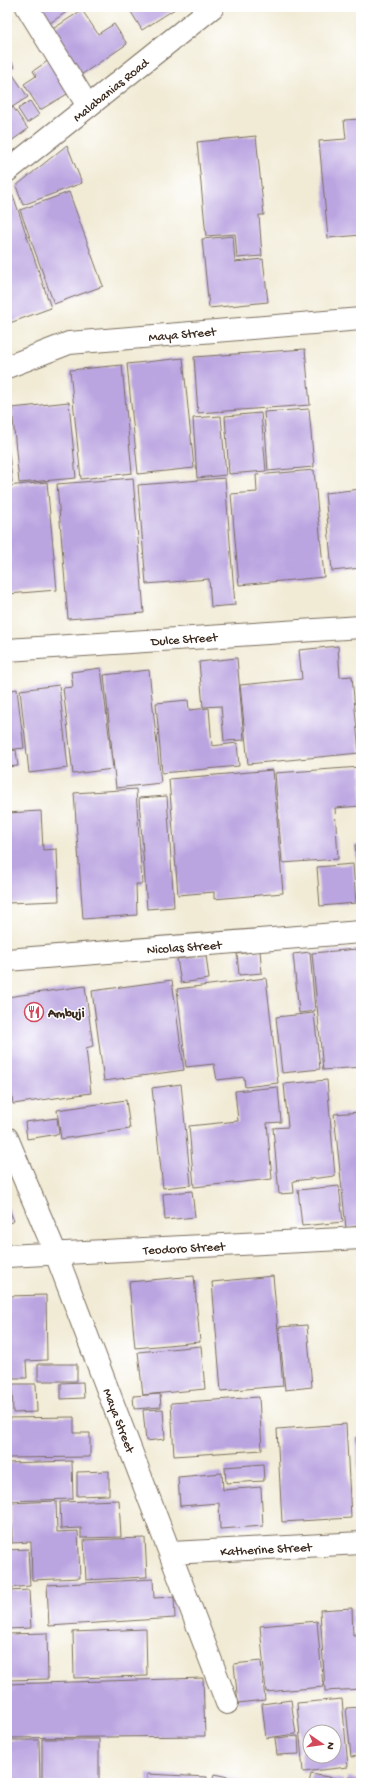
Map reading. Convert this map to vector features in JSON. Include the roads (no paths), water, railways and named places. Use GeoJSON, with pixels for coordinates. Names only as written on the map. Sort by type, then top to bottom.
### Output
{"type":"FeatureCollection","features":[{"type":"Feature","properties":{"kind":"street"},"geometry":{"type":"LineString","coordinates":[[27,7],[88,106]]}},
{"type":"Feature","properties":{"kind":"street","name":"Malabanias Road"},"geometry":{"type":"LineString","coordinates":[[7,171],[213,7]]}},
{"type":"Feature","properties":{"kind":"street","name":"Maya Street"},"geometry":{"type":"LineString","coordinates":[[7,367],[69,343],[361,319]]}},
{"type":"Feature","properties":{"kind":"street","name":"Dulce Street"},"geometry":{"type":"LineString","coordinates":[[7,650],[361,627]]}},
{"type":"Feature","properties":{"kind":"street","name":"Nicolas Street"},"geometry":{"type":"LineString","coordinates":[[7,960],[361,932]]}},
{"type":"Feature","properties":{"kind":"street","name":"Maya Street"},"geometry":{"type":"LineString","coordinates":[[7,1138],[56,1254],[171,1552],[227,1703]]}},
{"type":"Feature","properties":{"kind":"street","name":"Teodoro Street"},"geometry":{"type":"LineString","coordinates":[[7,1256],[361,1238]]}},
{"type":"Feature","properties":{"kind":"street","name":"Katherine Street"},"geometry":{"type":"LineString","coordinates":[[171,1552],[361,1543]]}},
{"type":"Feature","properties":{"kind":"place","name":"Ambuji"},"geometry":{"type":"Point","coordinates":[34,1012]}}]}
